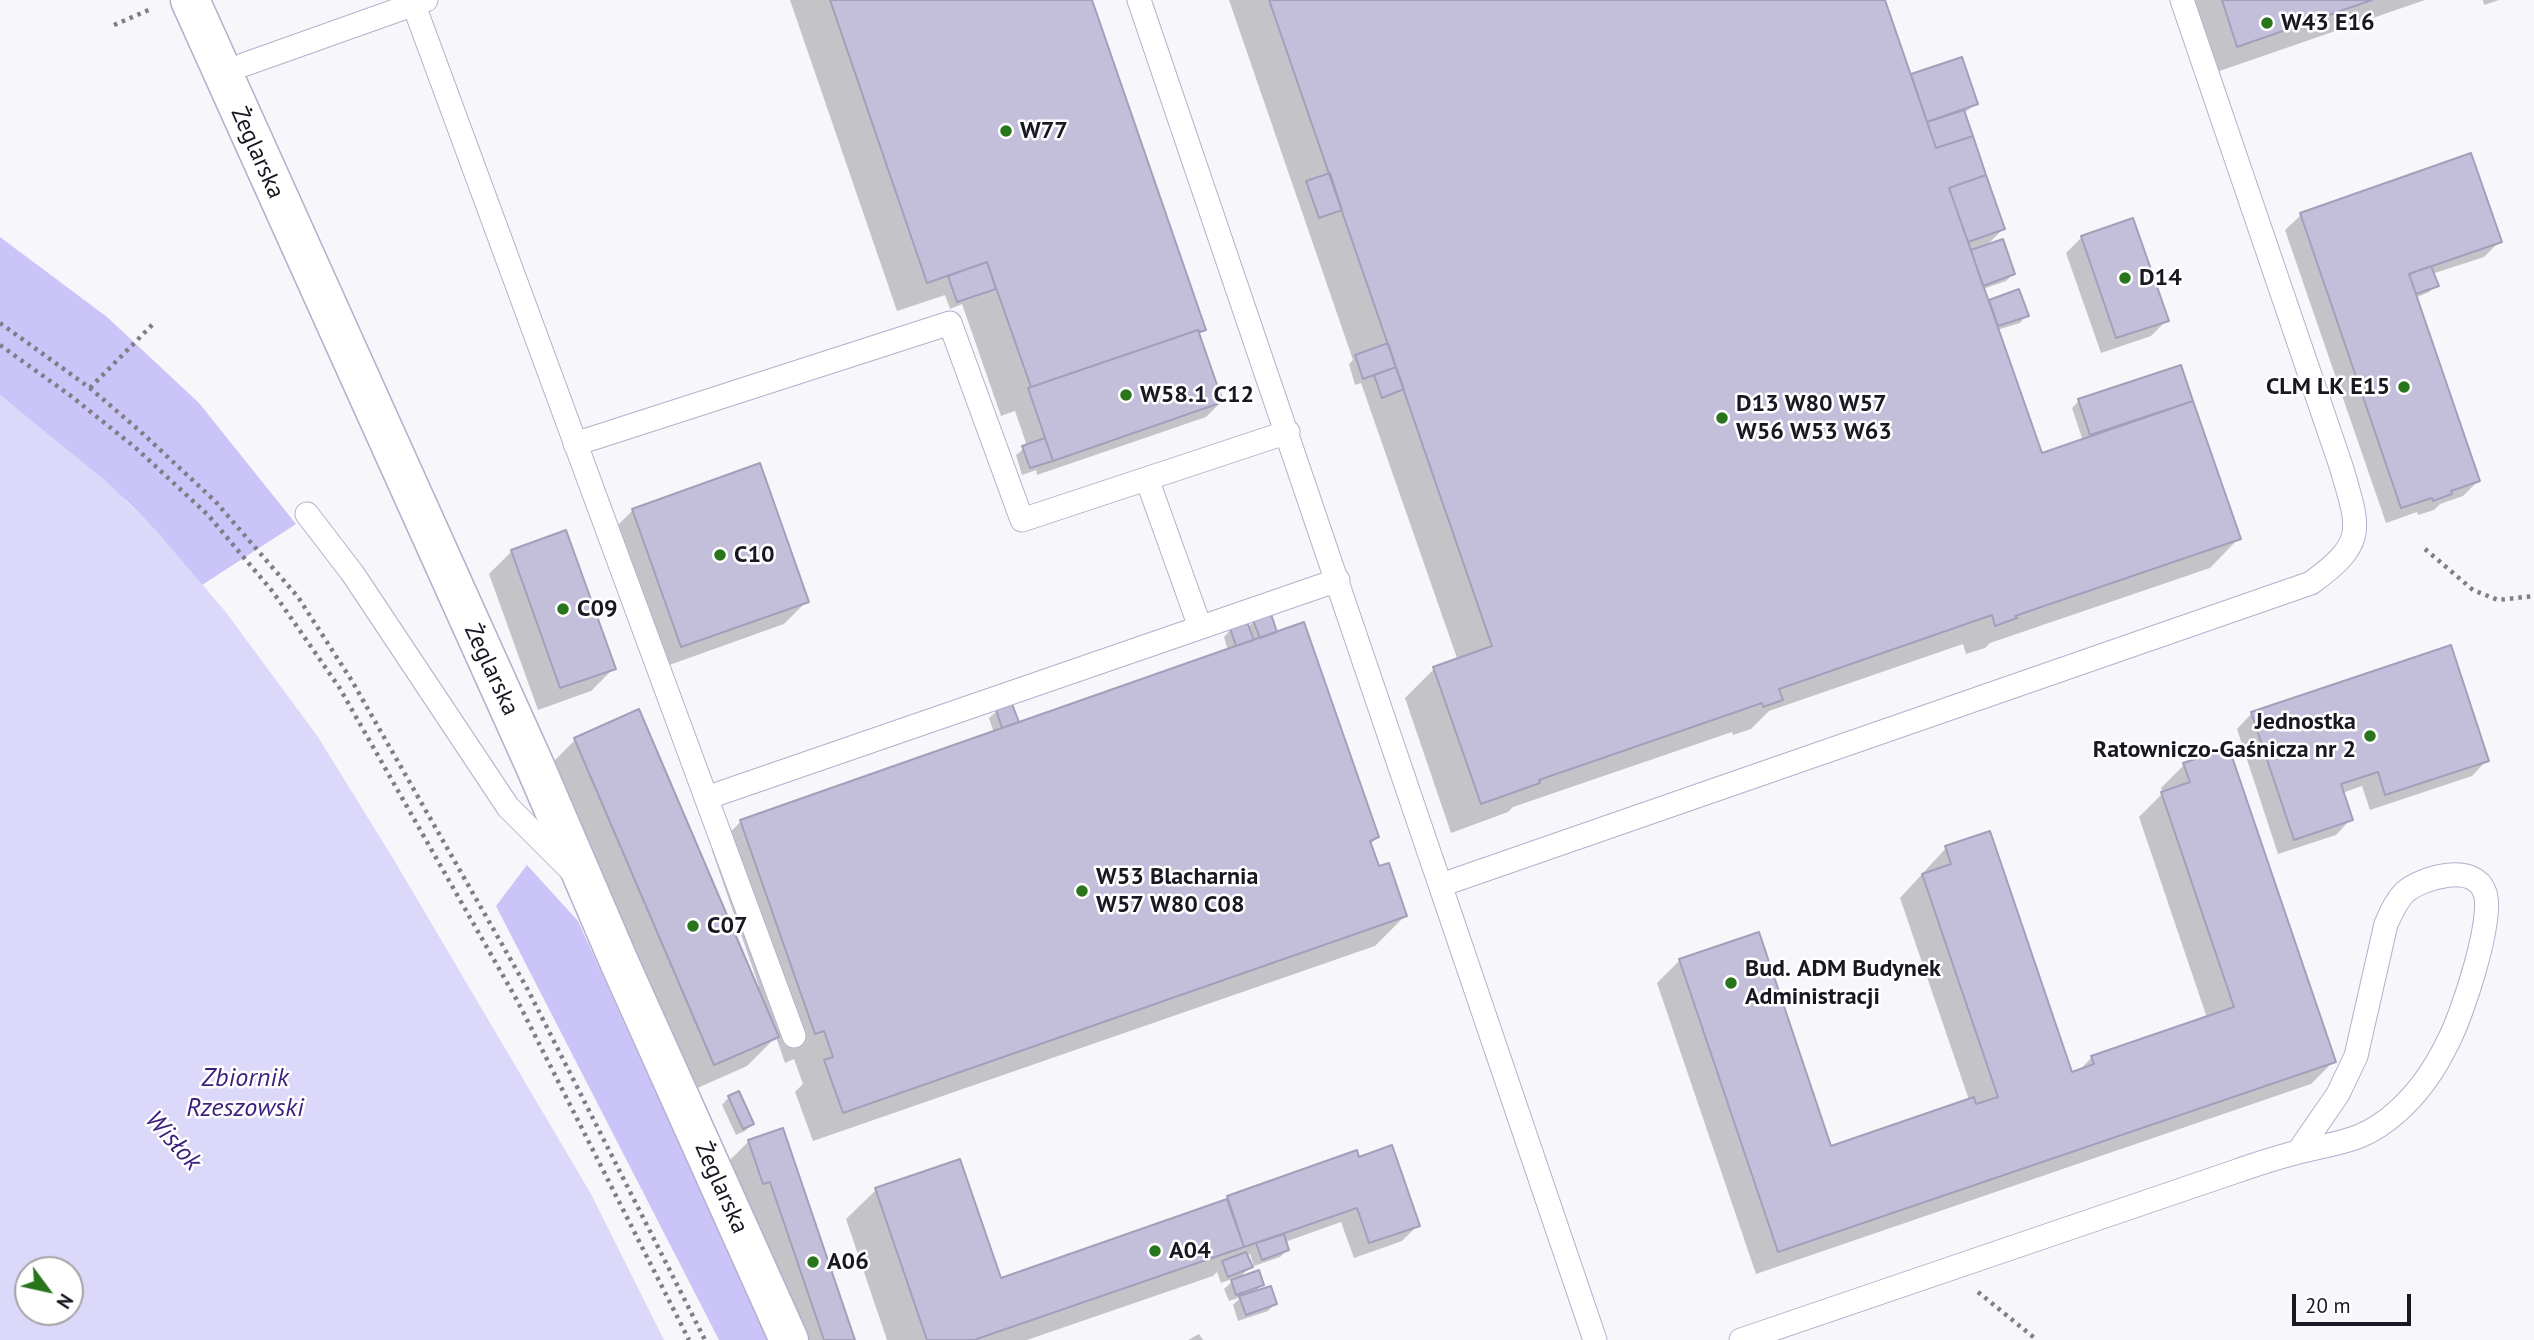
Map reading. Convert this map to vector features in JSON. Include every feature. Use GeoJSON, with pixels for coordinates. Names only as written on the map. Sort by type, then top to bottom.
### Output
{"type":"FeatureCollection","features":[{"type":"Feature","properties":{"kind":"street","name":"Żeglarska"},"geometry":{"type":"LineString","coordinates":[[176,2],[587,886],[789,1340]]}},
{"type":"Feature","properties":{"kind":"lane"},"geometry":{"type":"LineString","coordinates":[[1139,0],[1595,1340]]}},
{"type":"Feature","properties":{"kind":"lane"},"geometry":{"type":"LineString","coordinates":[[1441,885],[2311,583],[2337,565],[2353,541],[2355,516],[2341,466],[2182,0]]}},
{"type":"Feature","properties":{"kind":"lane"},"geometry":{"type":"LineString","coordinates":[[243,65],[418,1],[575,444],[794,1036]]}},
{"type":"Feature","properties":{"kind":"lane"},"geometry":{"type":"LineString","coordinates":[[575,444],[950,323],[1022,520],[1288,432]]}},
{"type":"Feature","properties":{"kind":"lane"},"geometry":{"type":"LineString","coordinates":[[1147,479],[1200,627]]}},
{"type":"Feature","properties":{"kind":"lane"},"geometry":{"type":"LineString","coordinates":[[307,514],[353,574],[508,807],[587,886]]}},
{"type":"Feature","properties":{"kind":"lane"},"geometry":{"type":"LineString","coordinates":[[706,798],[1338,580]]}},
{"type":"Feature","properties":{"kind":"lane"},"geometry":{"type":"LineString","coordinates":[[1741,1340],[2298,1152],[2357,1139],[2376,1128],[2399,1111],[2434,1067],[2449,1042],[2483,936],[2488,905],[2485,890],[2475,880],[2462,875],[2438,877],[2410,889],[2393,907],[2386,924],[2357,1056],[2350,1073],[2298,1152]]}},
{"type":"Feature","properties":{"kind":"path"},"geometry":{"type":"LineString","coordinates":[[114,24],[176,2]]}},
{"type":"Feature","properties":{"kind":"path"},"geometry":{"type":"LineString","coordinates":[[0,323],[90,388],[215,501],[298,597],[352,681],[528,990],[705,1340]]}},
{"type":"Feature","properties":{"kind":"path"},"geometry":{"type":"LineString","coordinates":[[90,388],[153,324]]}},
{"type":"Feature","properties":{"kind":"path"},"geometry":{"type":"LineString","coordinates":[[0,345],[71,396],[137,449],[208,515],[273,592],[339,687],[518,1002],[689,1340]]}},
{"type":"Feature","properties":{"kind":"path"},"geometry":{"type":"LineString","coordinates":[[2425,549],[2473,590],[2498,600],[2534,596]]}},
{"type":"Feature","properties":{"kind":"path"},"geometry":{"type":"LineString","coordinates":[[1978,1291],[2037,1340]]}},
{"type":"Feature","properties":{"kind":"shaded area"},"geometry":{"type":"Polygon","coordinates":[[[0,237],[107,317],[199,403],[296,524],[202,585],[128,502],[0,395],[0,237]]]}},
{"type":"Feature","properties":{"kind":"shaded area"},"geometry":{"type":"Polygon","coordinates":[[[527,865],[578,921],[768,1340],[719,1340],[496,906],[527,865]]]}},
{"type":"Feature","properties":{"kind":"water","name":"Zbiornik Rzeszowski"},"geometry":{"type":"Polygon","coordinates":[[[0,395],[107,482],[156,531],[225,611],[318,737],[394,860],[591,1194],[664,1340],[0,1340],[0,395]]]}},
{"type":"Feature","properties":{"kind":"building","name":"W77"},"geometry":{"type":"Polygon","coordinates":[[[830,0],[1092,0],[1206,330],[1198,330],[1031,387],[987,262],[927,283],[830,0]]]}},
{"type":"Feature","properties":{"kind":"building","name":"D13 W80 W57 W56 W53 W63"},"geometry":{"type":"Polygon","coordinates":[[[1269,0],[1885,0],[1936,148],[1973,136],[1986,175],[1949,188],[2042,453],[2193,401],[2241,539],[2015,616],[2017,618],[1995,626],[1992,615],[1779,689],[1783,700],[1763,707],[1762,703],[1539,780],[1540,783],[1481,804],[1433,667],[1492,646],[1269,0]]]}},
{"type":"Feature","properties":{"kind":"building","name":"W43 E16"},"geometry":{"type":"Polygon","coordinates":[[[2222,0],[2372,0],[2237,47],[2222,0]]]}},
{"type":"Feature","properties":{"kind":"building"},"geometry":{"type":"Polygon","coordinates":[[[1962,57],[1978,104],[1927,122],[1911,74],[1962,57]]]}},
{"type":"Feature","properties":{"kind":"building"},"geometry":{"type":"Polygon","coordinates":[[[1964,110],[1973,136],[1936,148],[1927,122],[1964,110]]]}},
{"type":"Feature","properties":{"kind":"building","name":"CLM LK E15"},"geometry":{"type":"Polygon","coordinates":[[[2471,153],[2502,242],[2409,274],[2480,481],[2451,491],[2452,494],[2433,501],[2432,498],[2401,508],[2300,213],[2471,153]]]}},
{"type":"Feature","properties":{"kind":"building"},"geometry":{"type":"Polygon","coordinates":[[[1330,173],[1342,210],[1319,218],[1306,181],[1330,173]]]}},
{"type":"Feature","properties":{"kind":"building"},"geometry":{"type":"Polygon","coordinates":[[[1986,175],[2005,229],[1968,242],[1949,188],[1986,175]]]}},
{"type":"Feature","properties":{"kind":"building","name":"D14"},"geometry":{"type":"Polygon","coordinates":[[[2133,218],[2169,321],[2116,338],[2081,236],[2133,218]]]}},
{"type":"Feature","properties":{"kind":"building"},"geometry":{"type":"Polygon","coordinates":[[[2003,239],[2015,274],[1983,286],[1971,250],[2003,239]]]}},
{"type":"Feature","properties":{"kind":"building"},"geometry":{"type":"Polygon","coordinates":[[[987,262],[996,289],[957,302],[948,276],[987,262]]]}},
{"type":"Feature","properties":{"kind":"building"},"geometry":{"type":"Polygon","coordinates":[[[2431,266],[2439,286],[2416,294],[2409,274],[2431,266]]]}},
{"type":"Feature","properties":{"kind":"building"},"geometry":{"type":"Polygon","coordinates":[[[2019,289],[2029,316],[1998,326],[1989,300],[2019,289]]]}},
{"type":"Feature","properties":{"kind":"building","name":"W58.1 C12"},"geometry":{"type":"Polygon","coordinates":[[[1198,330],[1223,402],[1053,461],[1028,388],[1198,330]]]}},
{"type":"Feature","properties":{"kind":"building"},"geometry":{"type":"Polygon","coordinates":[[[1388,343],[1396,367],[1363,379],[1355,355],[1388,343]]]}},
{"type":"Feature","properties":{"kind":"building"},"geometry":{"type":"Polygon","coordinates":[[[2181,365],[2193,401],[2090,435],[2078,399],[2181,365]]]}},
{"type":"Feature","properties":{"kind":"building"},"geometry":{"type":"Polygon","coordinates":[[[1396,367],[1404,389],[1382,398],[1374,375],[1396,367]]]}},
{"type":"Feature","properties":{"kind":"building"},"geometry":{"type":"Polygon","coordinates":[[[1045,438],[1053,461],[1030,468],[1022,446],[1045,438]]]}},
{"type":"Feature","properties":{"kind":"building","name":"C10"},"geometry":{"type":"Polygon","coordinates":[[[760,463],[809,602],[681,647],[632,509],[760,463]]]}},
{"type":"Feature","properties":{"kind":"building","name":"C09"},"geometry":{"type":"Polygon","coordinates":[[[566,530],[616,669],[560,688],[511,550],[566,530]]]}},
{"type":"Feature","properties":{"kind":"building"},"geometry":{"type":"Polygon","coordinates":[[[1271,614],[1277,632],[1260,638],[1253,620],[1271,614]]]}},
{"type":"Feature","properties":{"kind":"building"},"geometry":{"type":"Polygon","coordinates":[[[1247,622],[1254,640],[1236,646],[1230,628],[1247,622]]]}},
{"type":"Feature","properties":{"kind":"building","name":"W53 Blacharnia W57 W80 C08"},"geometry":{"type":"Polygon","coordinates":[[[1304,622],[1379,837],[1370,841],[1379,866],[1389,863],[1407,916],[843,1113],[824,1060],[833,1057],[824,1031],[815,1034],[740,820],[1304,622]]]}},
{"type":"Feature","properties":{"kind":"building","name":"Jednostka Ratowniczo-Gaśnicza nr 2"},"geometry":{"type":"Polygon","coordinates":[[[2451,645],[2489,761],[2385,795],[2378,772],[2341,784],[2353,820],[2294,840],[2251,712],[2451,645]]]}},
{"type":"Feature","properties":{"kind":"building"},"geometry":{"type":"Polygon","coordinates":[[[1012,704],[1019,722],[1002,728],[996,710],[1012,704]]]}},
{"type":"Feature","properties":{"kind":"building","name":"C07"},"geometry":{"type":"Polygon","coordinates":[[[639,709],[779,1037],[714,1065],[574,738],[639,709]]]}},
{"type":"Feature","properties":{"kind":"building","name":"Bud. ADM Budynek Administracji"},"geometry":{"type":"Polygon","coordinates":[[[2229,748],[2336,1062],[1778,1252],[1679,959],[1759,932],[1831,1146],[1974,1097],[1976,1104],[1998,1097],[1922,874],[1951,864],[1945,846],[1990,831],[2072,1072],[2094,1064],[2091,1056],[2234,1007],[2161,792],[2190,782],[2183,763],[2229,748]]]}},
{"type":"Feature","properties":{"kind":"building"},"geometry":{"type":"Polygon","coordinates":[[[739,1091],[754,1124],[743,1129],[728,1096],[739,1091]]]}},
{"type":"Feature","properties":{"kind":"building","name":"A06"},"geometry":{"type":"Polygon","coordinates":[[[783,1128],[855,1340],[824,1340],[770,1182],[763,1184],[748,1140],[783,1128]]]}},
{"type":"Feature","properties":{"kind":"building"},"geometry":{"type":"Polygon","coordinates":[[[1392,1145],[1420,1226],[1369,1243],[1357,1208],[1244,1247],[1227,1196],[1357,1150],[1359,1157],[1392,1145]]]}},
{"type":"Feature","properties":{"kind":"building","name":"A04"},"geometry":{"type":"Polygon","coordinates":[[[960,1159],[1001,1278],[1227,1199],[1244,1247],[974,1340],[927,1340],[875,1188],[960,1159]]]}},
{"type":"Feature","properties":{"kind":"building"},"geometry":{"type":"Polygon","coordinates":[[[1284,1234],[1289,1250],[1262,1260],[1256,1243],[1284,1234]]]}},
{"type":"Feature","properties":{"kind":"building"},"geometry":{"type":"Polygon","coordinates":[[[1246,1252],[1253,1267],[1228,1277],[1222,1261],[1246,1252]]]}},
{"type":"Feature","properties":{"kind":"building"},"geometry":{"type":"Polygon","coordinates":[[[1259,1270],[1264,1285],[1236,1295],[1231,1280],[1259,1270]]]}},
{"type":"Feature","properties":{"kind":"building"},"geometry":{"type":"Polygon","coordinates":[[[1271,1286],[1277,1304],[1246,1315],[1239,1296],[1271,1286]]]}},
{"type":"Feature","properties":{"kind":"place","name":"W43 E16"},"geometry":{"type":"Point","coordinates":[2267,23]}},
{"type":"Feature","properties":{"kind":"place","name":"W77"},"geometry":{"type":"Point","coordinates":[1006,131]}},
{"type":"Feature","properties":{"kind":"place","name":"D14"},"geometry":{"type":"Point","coordinates":[2125,278]}},
{"type":"Feature","properties":{"kind":"place","name":"CLM LK E15"},"geometry":{"type":"Point","coordinates":[2404,387]}},
{"type":"Feature","properties":{"kind":"place","name":"W58.1 C12"},"geometry":{"type":"Point","coordinates":[1126,395]}},
{"type":"Feature","properties":{"kind":"place","name":"D13 W80 W57 W56 W53 W63"},"geometry":{"type":"Point","coordinates":[1722,418]}},
{"type":"Feature","properties":{"kind":"place","name":"C10"},"geometry":{"type":"Point","coordinates":[720,555]}},
{"type":"Feature","properties":{"kind":"place","name":"C09"},"geometry":{"type":"Point","coordinates":[563,609]}},
{"type":"Feature","properties":{"kind":"place","name":"Jednostka Ratowniczo-Gaśnicza nr 2"},"geometry":{"type":"Point","coordinates":[2370,736]}},
{"type":"Feature","properties":{"kind":"place","name":"W53 Blacharnia W57 W80 C08"},"geometry":{"type":"Point","coordinates":[1082,891]}},
{"type":"Feature","properties":{"kind":"place","name":"C07"},"geometry":{"type":"Point","coordinates":[693,926]}},
{"type":"Feature","properties":{"kind":"place","name":"Bud. ADM Budynek Administracji"},"geometry":{"type":"Point","coordinates":[1731,983]}},
{"type":"Feature","properties":{"kind":"place","name":"A04"},"geometry":{"type":"Point","coordinates":[1155,1251]}},
{"type":"Feature","properties":{"kind":"place","name":"A06"},"geometry":{"type":"Point","coordinates":[813,1262]}},
{"type":"Feature","properties":{"kind":"water label","name":"Wisłok"},"geometry":{"type":"Point","coordinates":[173,1141]}}]}
